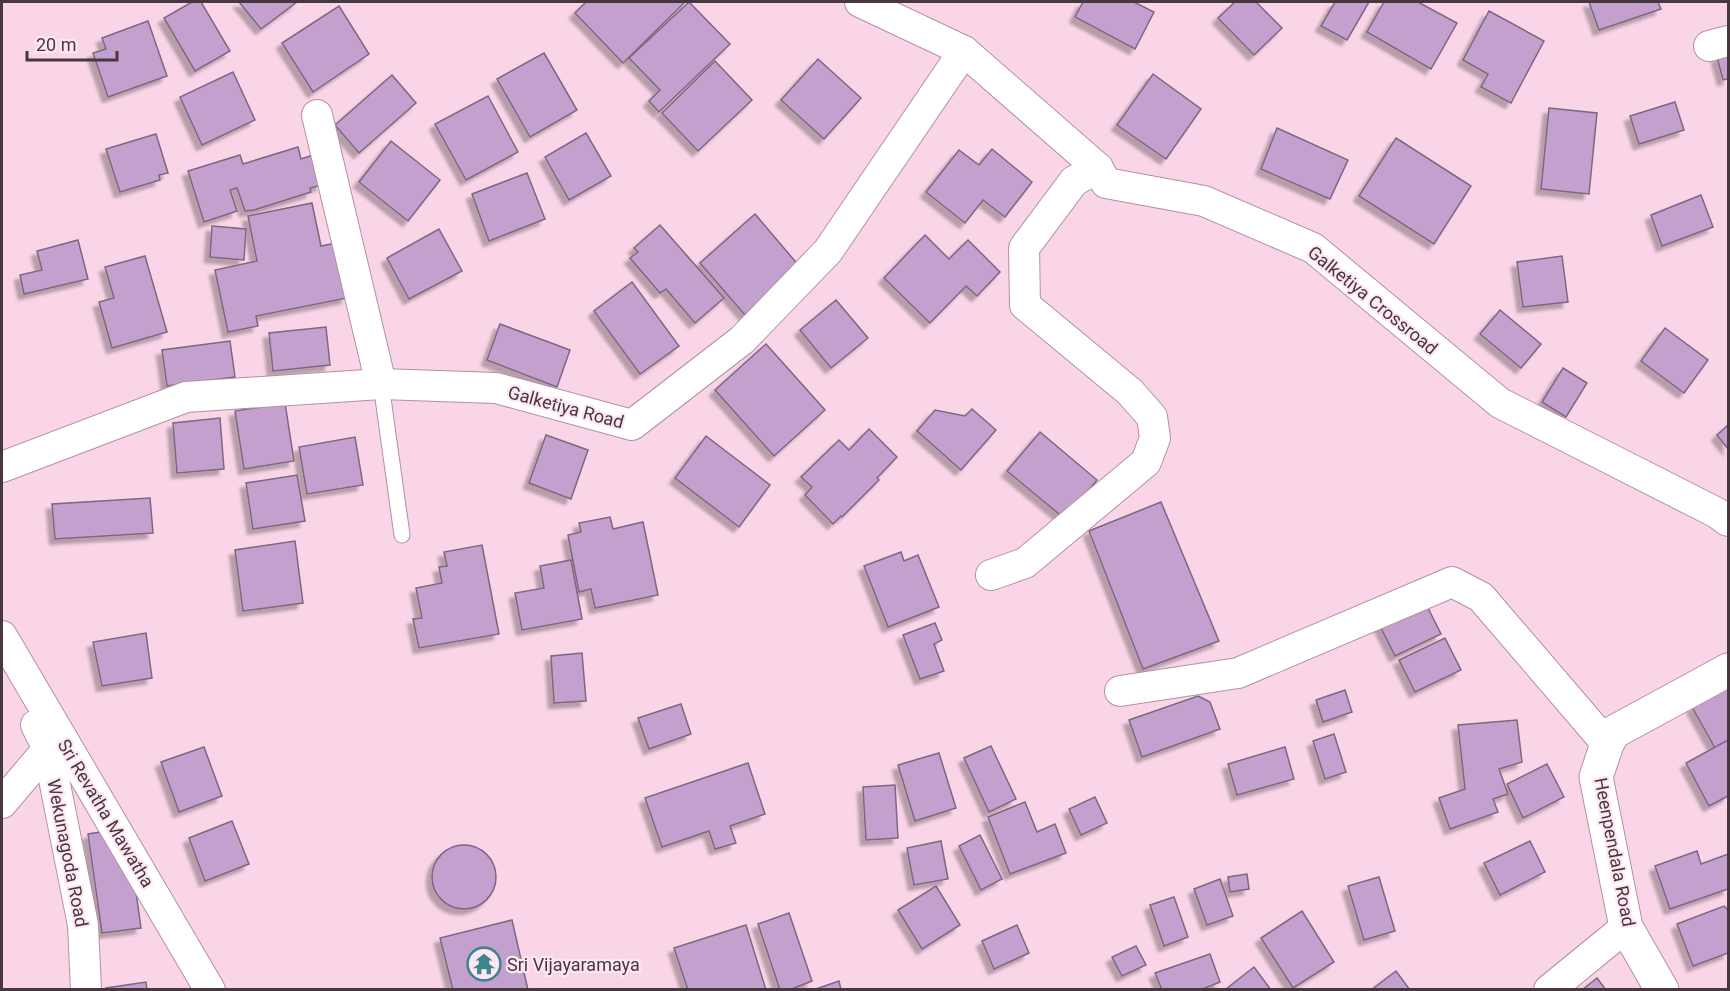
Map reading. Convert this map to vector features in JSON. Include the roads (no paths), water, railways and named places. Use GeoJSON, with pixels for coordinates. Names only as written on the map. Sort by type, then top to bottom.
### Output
{"type":"FeatureCollection","features":[{"type":"Feature","properties":{"kind":"street"},"geometry":{"type":"LineString","coordinates":[[860,2],[964,51]]}},
{"type":"Feature","properties":{"kind":"street","name":"Galketiya Crossroad"},"geometry":{"type":"LineString","coordinates":[[964,51],[1098,168],[1106,183],[1204,201],[1313,248],[1500,403],[1728,521]]}},
{"type":"Feature","properties":{"kind":"street","name":"Galketiya Road"},"geometry":{"type":"LineString","coordinates":[[2,467],[186,397],[381,384],[496,388],[633,425],[742,340],[828,251],[964,51]]}},
{"type":"Feature","properties":{"kind":"street"},"geometry":{"type":"LineString","coordinates":[[317,115],[381,384]]}},
{"type":"Feature","properties":{"kind":"street"},"geometry":{"type":"LineString","coordinates":[[992,576],[1025,563],[1146,462],[1155,438],[1152,417],[1130,393],[1024,305],[1024,248],[1074,181],[1098,168]]}},
{"type":"Feature","properties":{"kind":"street"},"geometry":{"type":"LineString","coordinates":[[1120,691],[1238,673],[1452,582],[1481,597],[1607,744]]}},
{"type":"Feature","properties":{"kind":"street","name":"Sri Revatha Mawatha"},"geometry":{"type":"LineString","coordinates":[[2,636],[210,990]]}},
{"type":"Feature","properties":{"kind":"street","name":"Wekunagoda Road"},"geometry":{"type":"LineString","coordinates":[[2,655],[48,749],[83,925],[86,990]]}},
{"type":"Feature","properties":{"kind":"street","name":"Heenpendala Road"},"geometry":{"type":"LineString","coordinates":[[1662,990],[1626,927],[1596,777],[1607,744],[1614,732],[1728,670]]}},
{"type":"Feature","properties":{"kind":"street"},"geometry":{"type":"LineString","coordinates":[[2,803],[48,749]]}},
{"type":"Feature","properties":{"kind":"street"},"geometry":{"type":"LineString","coordinates":[[1549,990],[1626,927]]}},
{"type":"Feature","properties":{"kind":"lane"},"geometry":{"type":"LineString","coordinates":[[381,384],[402,535]]}},
{"type":"Feature","properties":{"kind":"place","name":"Sri Vijayaramaya"},"geometry":{"type":"Point","coordinates":[484,964]}}]}
